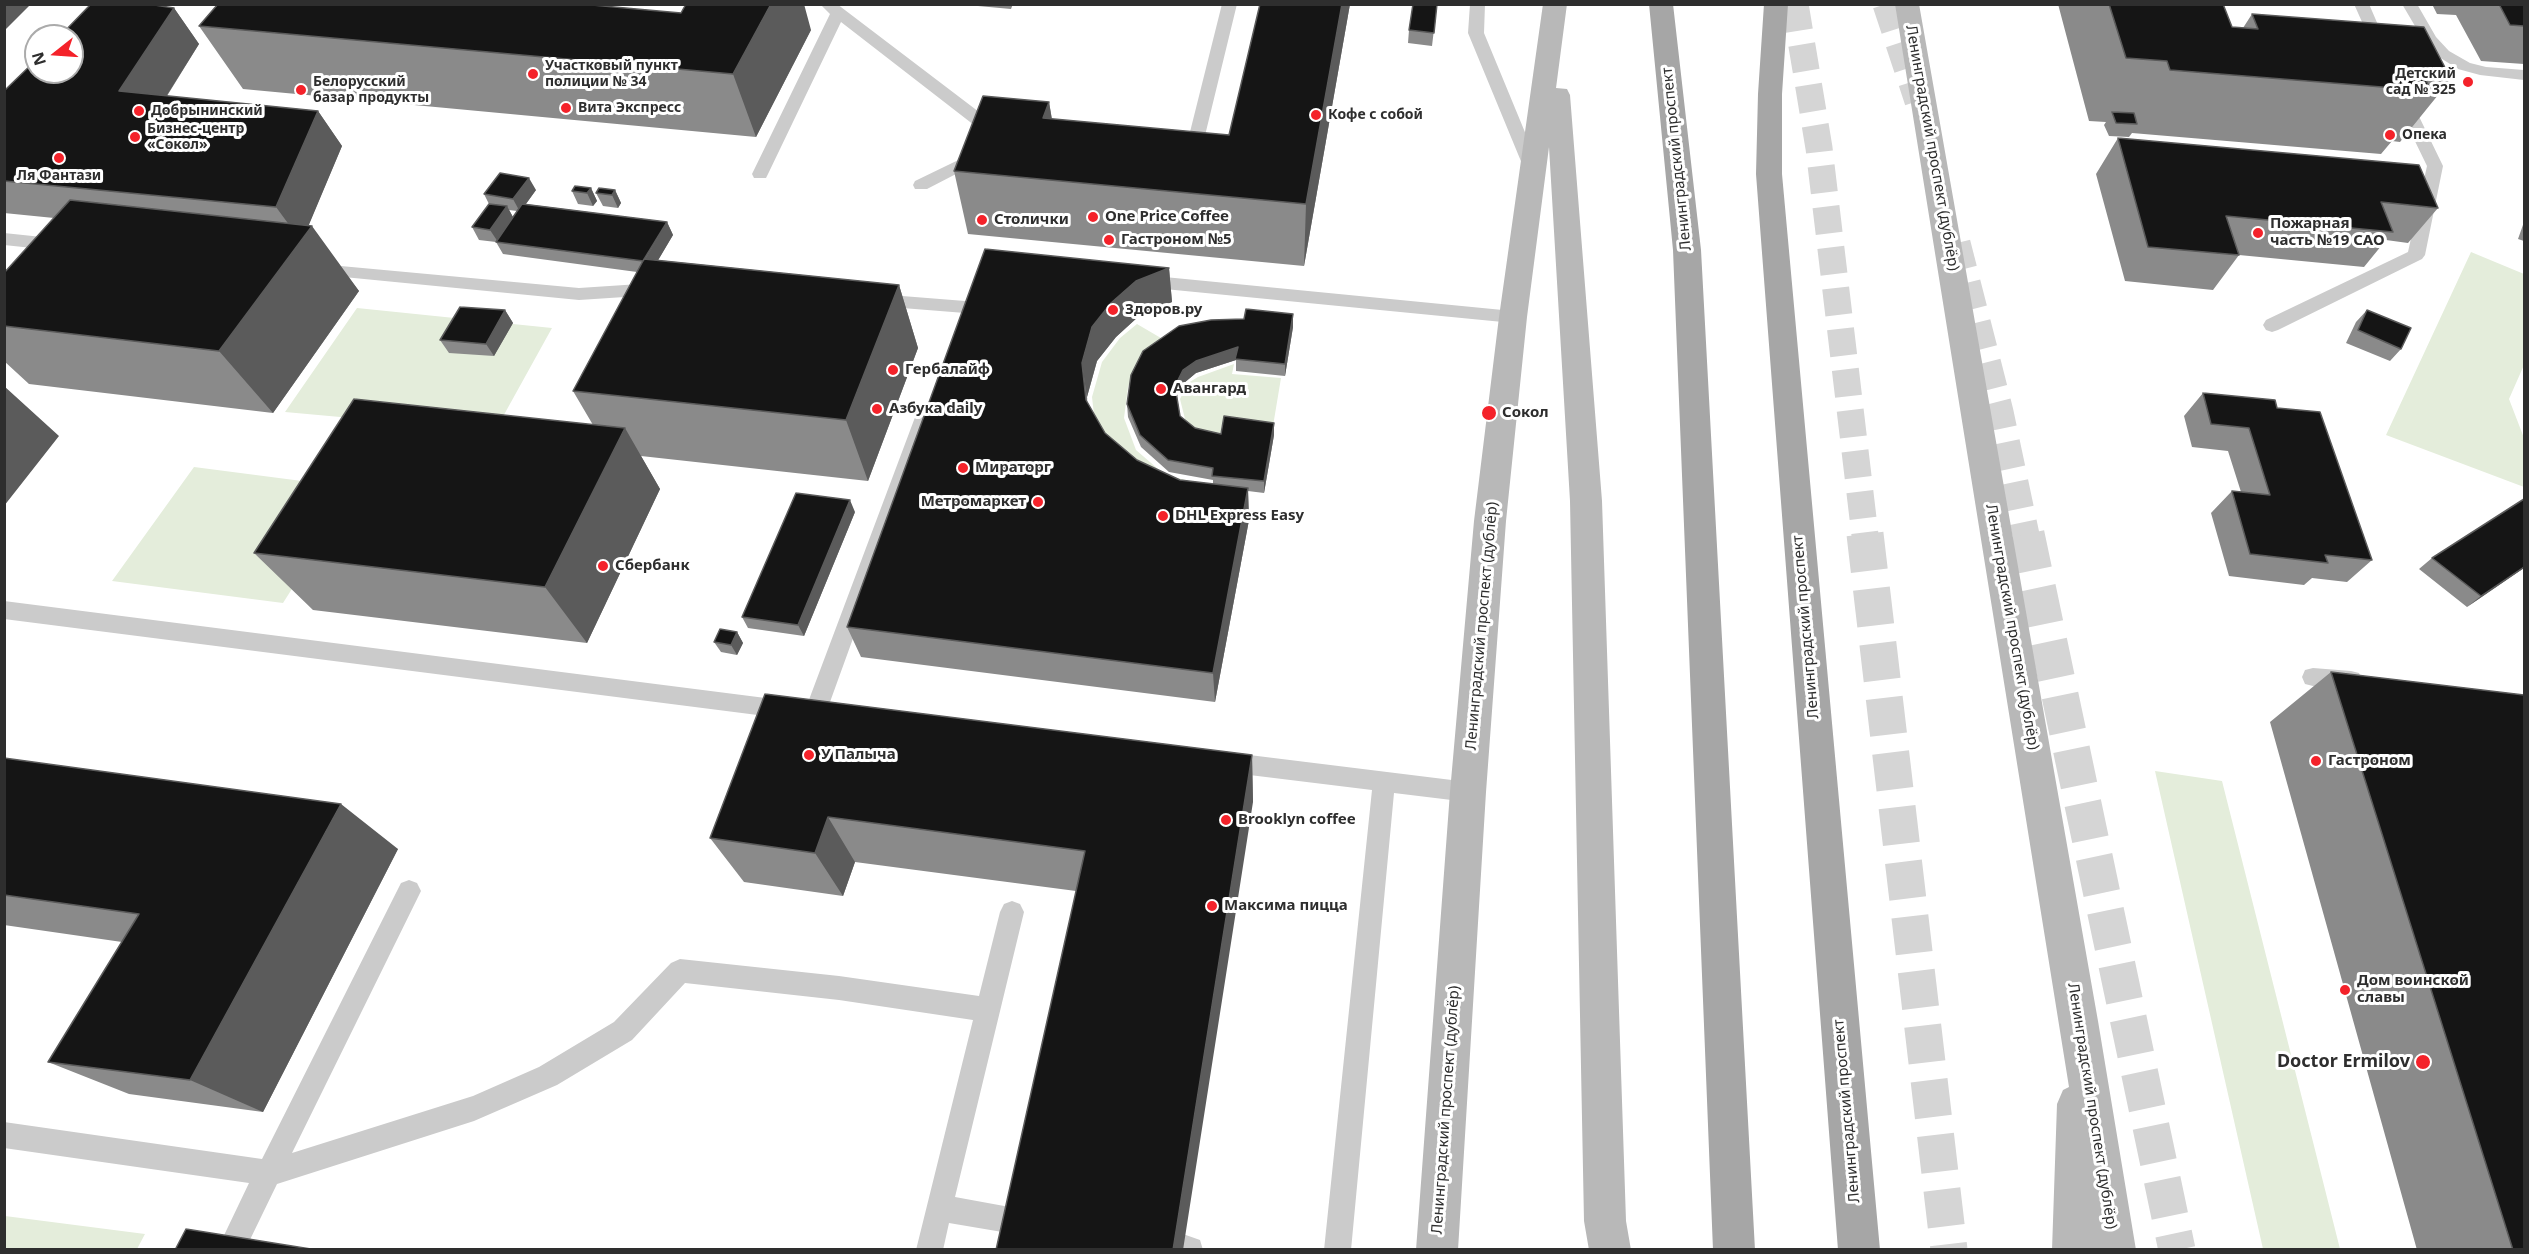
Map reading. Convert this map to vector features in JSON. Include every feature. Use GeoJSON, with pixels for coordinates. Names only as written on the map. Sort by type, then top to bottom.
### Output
{"type":"FeatureCollection","features":[{"type":"Feature","properties":{"kind":"main road","name":"Ленинградский проспект"},"geometry":{"type":"LineString","coordinates":[[1661,4],[1687,250],[1734,1250]]}},
{"type":"Feature","properties":{"kind":"main road","name":"Ленинградский проспект"},"geometry":{"type":"LineString","coordinates":[[1776,4],[1770,94],[1769,174],[1859,1250]]}},
{"type":"Feature","properties":{"kind":"main road","name":"Ленинградский проспект (дублёр)"},"geometry":{"type":"LineString","coordinates":[[1907,4],[2079,1021],[2115,1250]]}},
{"type":"Feature","properties":{"kind":"main road","name":"Ленинградский проспект (дублёр)"},"geometry":{"type":"LineString","coordinates":[[1437,1250],[1468,792],[1490,521],[1513,317],[1554,16]]}},
{"type":"Feature","properties":{"kind":"main road"},"geometry":{"type":"LineString","coordinates":[[1554,16],[1586,501],[1605,1221],[1610,1250]]}},
{"type":"Feature","properties":{"kind":"main road"},"geometry":{"type":"LineString","coordinates":[[2073,1250],[2079,1021]]}},
{"type":"Feature","properties":{"kind":"lane"},"geometry":{"type":"LineString","coordinates":[[1169,154],[1192,156],[1230,4]]}},
{"type":"Feature","properties":{"kind":"lane"},"geometry":{"type":"LineString","coordinates":[[1478,4],[1476,33],[1533,171]]}},
{"type":"Feature","properties":{"kind":"lane"},"geometry":{"type":"LineString","coordinates":[[2361,4],[2388,64]]}},
{"type":"Feature","properties":{"kind":"lane"},"geometry":{"type":"LineString","coordinates":[[2409,4],[2430,40],[2444,54],[2464,66],[2486,72],[2524,75]]}},
{"type":"Feature","properties":{"kind":"lane"},"geometry":{"type":"LineString","coordinates":[[760,174],[832,9],[1012,141],[921,185]]}},
{"type":"Feature","properties":{"kind":"lane"},"geometry":{"type":"LineString","coordinates":[[2272,326],[2416,255],[2435,166],[2397,86]]}},
{"type":"Feature","properties":{"kind":"lane"},"geometry":{"type":"LineString","coordinates":[[4,239],[83,247]]}},
{"type":"Feature","properties":{"kind":"lane"},"geometry":{"type":"LineString","coordinates":[[308,268],[579,294],[673,288]]}},
{"type":"Feature","properties":{"kind":"lane"},"geometry":{"type":"LineString","coordinates":[[1121,278],[1513,317]]}},
{"type":"Feature","properties":{"kind":"lane"},"geometry":{"type":"LineString","coordinates":[[957,329],[972,286]]}},
{"type":"Feature","properties":{"kind":"lane"},"geometry":{"type":"LineString","coordinates":[[856,298],[965,307]]}},
{"type":"Feature","properties":{"kind":"lane"},"geometry":{"type":"LineString","coordinates":[[814,712],[932,395]]}},
{"type":"Feature","properties":{"kind":"lane"},"geometry":{"type":"LineString","coordinates":[[4,610],[838,715]]}},
{"type":"Feature","properties":{"kind":"lane"},"geometry":{"type":"LineString","coordinates":[[2313,677],[2371,682]]}},
{"type":"Feature","properties":{"kind":"lane"},"geometry":{"type":"LineString","coordinates":[[1205,759],[1468,792]]}},
{"type":"Feature","properties":{"kind":"lane"},"geometry":{"type":"LineString","coordinates":[[1337,1250],[1384,782]]}},
{"type":"Feature","properties":{"kind":"lane"},"geometry":{"type":"LineString","coordinates":[[230,1250],[296,1113],[409,891]]}},
{"type":"Feature","properties":{"kind":"lane"},"geometry":{"type":"LineString","coordinates":[[929,1250],[1012,912]]}},
{"type":"Feature","properties":{"kind":"lane"},"geometry":{"type":"LineString","coordinates":[[4,1135],[268,1173],[474,1108],[548,1076],[623,1031],[680,971],[839,988],[989,1010]]}},
{"type":"Feature","properties":{"kind":"lane"},"geometry":{"type":"LineString","coordinates":[[939,1208],[1026,1223]]}},
{"type":"Feature","properties":{"kind":"green space"},"geometry":{"type":"Polygon","coordinates":[[[2471,252],[2524,274],[2524,365],[2509,399],[2524,438],[2524,487],[2386,435],[2471,252]]]}},
{"type":"Feature","properties":{"kind":"green space"},"geometry":{"type":"Polygon","coordinates":[[[357,308],[552,328],[495,431],[285,412],[357,308]]]}},
{"type":"Feature","properties":{"kind":"green space"},"geometry":{"type":"Polygon","coordinates":[[[1137,324],[1166,341],[1139,361],[1128,387],[1124,418],[1136,450],[1165,475],[1206,485],[1185,509],[1096,432],[1092,397],[1102,362],[1120,338],[1137,324]]]}},
{"type":"Feature","properties":{"kind":"green space"},"geometry":{"type":"Polygon","coordinates":[[[1234,364],[1232,374],[1281,378],[1272,432],[1222,425],[1219,442],[1187,427],[1180,399],[1188,383],[1234,364]]]}},
{"type":"Feature","properties":{"kind":"green space"},"geometry":{"type":"Polygon","coordinates":[[[194,467],[356,488],[283,603],[112,581],[194,467]]]}},
{"type":"Feature","properties":{"kind":"green space"},"geometry":{"type":"Polygon","coordinates":[[[2155,771],[2222,781],[2340,1249],[2263,1249],[2155,771]]]}},
{"type":"Feature","properties":{"kind":"green space"},"geometry":{"type":"Polygon","coordinates":[[[5,1216],[145,1234],[137,1249],[5,1249],[5,1216]]]}},
{"type":"Feature","properties":{"kind":"building","name":"Бизнес-центр «Сокол»"},"geometry":{"type":"Polygon","coordinates":[[[91,4],[148,4],[174,8],[119,91],[318,111],[276,207],[4,181],[4,91],[24,72],[24,84],[84,84],[84,24],[72,24],[91,4]]]}},
{"type":"Feature","properties":{"kind":"building"},"geometry":{"type":"Polygon","coordinates":[[[218,4],[581,4],[681,13],[686,4],[771,4],[733,74],[199,26],[218,4]]]}},
{"type":"Feature","properties":{"kind":"building"},"geometry":{"type":"Polygon","coordinates":[[[1260,4],[1342,4],[1306,204],[954,171],[983,96],[1049,102],[1043,118],[1229,135],[1260,4]]]}},
{"type":"Feature","properties":{"kind":"building"},"geometry":{"type":"Polygon","coordinates":[[[1413,4],[1437,4],[1434,33],[1409,30],[1413,4]]]}},
{"type":"Feature","properties":{"kind":"building"},"geometry":{"type":"Polygon","coordinates":[[[2109,4],[2223,4],[2232,27],[2258,29],[2252,14],[2424,27],[2451,79],[2424,77],[2432,91],[2170,70],[2167,61],[2126,58],[2109,4]]]}},
{"type":"Feature","properties":{"kind":"building"},"geometry":{"type":"Polygon","coordinates":[[[2499,4],[2524,4],[2524,26],[2510,25],[2499,4]]]}},
{"type":"Feature","properties":{"kind":"building"},"geometry":{"type":"Polygon","coordinates":[[[2112,112],[2134,113],[2137,124],[2116,123],[2112,112]]]}},
{"type":"Feature","properties":{"kind":"building"},"geometry":{"type":"Polygon","coordinates":[[[2118,138],[2419,165],[2438,208],[2381,202],[2393,232],[2226,216],[2239,255],[2148,247],[2118,138]]]}},
{"type":"Feature","properties":{"kind":"building"},"geometry":{"type":"Polygon","coordinates":[[[500,173],[529,178],[513,199],[484,194],[500,173]]]}},
{"type":"Feature","properties":{"kind":"building"},"geometry":{"type":"Polygon","coordinates":[[[575,186],[591,188],[587,193],[572,191],[575,186]]]}},
{"type":"Feature","properties":{"kind":"building"},"geometry":{"type":"Polygon","coordinates":[[[599,188],[615,190],[612,195],[596,193],[599,188]]]}},
{"type":"Feature","properties":{"kind":"building"},"geometry":{"type":"Polygon","coordinates":[[[70,200],[312,226],[219,351],[4,326],[4,273],[70,200]]]}},
{"type":"Feature","properties":{"kind":"building"},"geometry":{"type":"Polygon","coordinates":[[[489,204],[507,206],[490,230],[472,227],[489,204]]]}},
{"type":"Feature","properties":{"kind":"building"},"geometry":{"type":"Polygon","coordinates":[[[522,204],[667,222],[643,261],[496,242],[522,204]]]}},
{"type":"Feature","properties":{"kind":"building","name":"Метромаркет"},"geometry":{"type":"Polygon","coordinates":[[[985,249],[1169,268],[1136,281],[1111,303],[1092,327],[1082,363],[1086,400],[1105,433],[1137,460],[1180,480],[1248,488],[1213,673],[847,627],[985,249]]]}},
{"type":"Feature","properties":{"kind":"building"},"geometry":{"type":"Polygon","coordinates":[[[644,259],[899,285],[846,420],[573,391],[644,259]]]}},
{"type":"Feature","properties":{"kind":"building"},"geometry":{"type":"Polygon","coordinates":[[[460,307],[505,310],[486,344],[440,340],[460,307]]]}},
{"type":"Feature","properties":{"kind":"building"},"geometry":{"type":"Polygon","coordinates":[[[1246,309],[1293,314],[1285,364],[1235,359],[1238,347],[1196,361],[1183,370],[1175,386],[1180,416],[1195,428],[1221,434],[1224,416],[1274,423],[1264,481],[1212,476],[1213,468],[1168,460],[1140,435],[1127,404],[1131,375],[1143,351],[1179,326],[1211,320],[1244,319],[1246,309]]]}},
{"type":"Feature","properties":{"kind":"building"},"geometry":{"type":"Polygon","coordinates":[[[2367,310],[2411,328],[2401,349],[2358,330],[2367,310]]]}},
{"type":"Feature","properties":{"kind":"building"},"geometry":{"type":"Polygon","coordinates":[[[2203,393],[2275,400],[2277,408],[2320,412],[2372,560],[2325,555],[2328,563],[2250,554],[2232,491],[2270,495],[2249,428],[2211,424],[2203,393]]]}},
{"type":"Feature","properties":{"kind":"building"},"geometry":{"type":"Polygon","coordinates":[[[354,399],[625,428],[545,587],[254,553],[354,399]]]}},
{"type":"Feature","properties":{"kind":"building"},"geometry":{"type":"Polygon","coordinates":[[[796,493],[850,500],[798,625],[742,617],[796,493]]]}},
{"type":"Feature","properties":{"kind":"building"},"geometry":{"type":"Polygon","coordinates":[[[2524,499],[2524,567],[2481,596],[2432,558],[2524,499]]]}},
{"type":"Feature","properties":{"kind":"building"},"geometry":{"type":"Polygon","coordinates":[[[720,629],[737,632],[731,645],[714,642],[720,629]]]}},
{"type":"Feature","properties":{"kind":"building"},"geometry":{"type":"Polygon","coordinates":[[[2331,672],[2524,695],[2524,1250],[2513,1250],[2331,672]]]}},
{"type":"Feature","properties":{"kind":"building"},"geometry":{"type":"Polygon","coordinates":[[[765,694],[1252,755],[1173,1250],[996,1250],[1085,851],[828,817],[815,853],[710,838],[765,694]]]}},
{"type":"Feature","properties":{"kind":"building"},"geometry":{"type":"Polygon","coordinates":[[[4,758],[341,804],[190,1080],[48,1062],[139,914],[4,895],[4,758]]]}},
{"type":"Feature","properties":{"kind":"building"},"geometry":{"type":"Polygon","coordinates":[[[186,1229],[317,1250],[175,1250],[186,1229]]]}},
{"type":"Feature","properties":{"kind":"tunnel"},"geometry":{"type":"LineString","coordinates":[[1795,4],[1819,148],[1865,535]]}},
{"type":"Feature","properties":{"kind":"tunnel"},"geometry":{"type":"LineString","coordinates":[[1886,4],[1918,101]]}},
{"type":"Feature","properties":{"kind":"tunnel"},"geometry":{"type":"LineString","coordinates":[[1957,243],[2000,412],[2026,535]]}},
{"type":"Feature","properties":{"kind":"tunnel"},"geometry":{"type":"LineString","coordinates":[[1865,534],[1949,1250]]}},
{"type":"Feature","properties":{"kind":"tunnel"},"geometry":{"type":"LineString","coordinates":[[2026,534],[2177,1250]]}},
{"type":"Feature","properties":{"kind":"place","name":"Участковый пункт полиции № 34"},"geometry":{"type":"Point","coordinates":[533,74]}},
{"type":"Feature","properties":{"kind":"place","name":"Детский сад № 325"},"geometry":{"type":"Point","coordinates":[2468,82]}},
{"type":"Feature","properties":{"kind":"place","name":"Белорусский базар продукты"},"geometry":{"type":"Point","coordinates":[301,90]}},
{"type":"Feature","properties":{"kind":"place","name":"Вита Экспресс"},"geometry":{"type":"Point","coordinates":[566,108]}},
{"type":"Feature","properties":{"kind":"place","name":"Добрынинский"},"geometry":{"type":"Point","coordinates":[139,111]}},
{"type":"Feature","properties":{"kind":"place","name":"Кофе с собой"},"geometry":{"type":"Point","coordinates":[1316,115]}},
{"type":"Feature","properties":{"kind":"place","name":"Опека"},"geometry":{"type":"Point","coordinates":[2390,135]}},
{"type":"Feature","properties":{"kind":"place","name":"Бизнес-центр «Сокол»"},"geometry":{"type":"Point","coordinates":[135,137]}},
{"type":"Feature","properties":{"kind":"place","name":"Ля Фантази"},"geometry":{"type":"Point","coordinates":[59,158]}},
{"type":"Feature","properties":{"kind":"place","name":"One Price Coffee"},"geometry":{"type":"Point","coordinates":[1093,217]}},
{"type":"Feature","properties":{"kind":"place","name":"Столички"},"geometry":{"type":"Point","coordinates":[982,220]}},
{"type":"Feature","properties":{"kind":"place","name":"Пожарная часть №19 САО"},"geometry":{"type":"Point","coordinates":[2258,233]}},
{"type":"Feature","properties":{"kind":"place","name":"Гастроном №5"},"geometry":{"type":"Point","coordinates":[1109,240]}},
{"type":"Feature","properties":{"kind":"place","name":"Здоров.ру"},"geometry":{"type":"Point","coordinates":[1113,310]}},
{"type":"Feature","properties":{"kind":"place","name":"Гербалайф"},"geometry":{"type":"Point","coordinates":[893,370]}},
{"type":"Feature","properties":{"kind":"place","name":"Авангард"},"geometry":{"type":"Point","coordinates":[1161,389]}},
{"type":"Feature","properties":{"kind":"place","name":"Азбука daily"},"geometry":{"type":"Point","coordinates":[877,409]}},
{"type":"Feature","properties":{"kind":"place","name":"Сокол"},"geometry":{"type":"Point","coordinates":[1489,413]}},
{"type":"Feature","properties":{"kind":"place","name":"Мираторг"},"geometry":{"type":"Point","coordinates":[963,468]}},
{"type":"Feature","properties":{"kind":"place","name":"Метромаркет"},"geometry":{"type":"Point","coordinates":[1038,502]}},
{"type":"Feature","properties":{"kind":"place","name":"DHL Express Easy"},"geometry":{"type":"Point","coordinates":[1163,516]}},
{"type":"Feature","properties":{"kind":"place","name":"Сбербанк"},"geometry":{"type":"Point","coordinates":[603,566]}},
{"type":"Feature","properties":{"kind":"place","name":"У Палыча"},"geometry":{"type":"Point","coordinates":[809,755]}},
{"type":"Feature","properties":{"kind":"place","name":"Гастроном"},"geometry":{"type":"Point","coordinates":[2316,761]}},
{"type":"Feature","properties":{"kind":"place","name":"Brooklyn coffee"},"geometry":{"type":"Point","coordinates":[1226,820]}},
{"type":"Feature","properties":{"kind":"place","name":"Максима пицца"},"geometry":{"type":"Point","coordinates":[1212,906]}},
{"type":"Feature","properties":{"kind":"place","name":"Дом воинской славы"},"geometry":{"type":"Point","coordinates":[2345,990]}},
{"type":"Feature","properties":{"kind":"place","name":"Doctor Ermilov"},"geometry":{"type":"Point","coordinates":[2423,1062]}}]}
